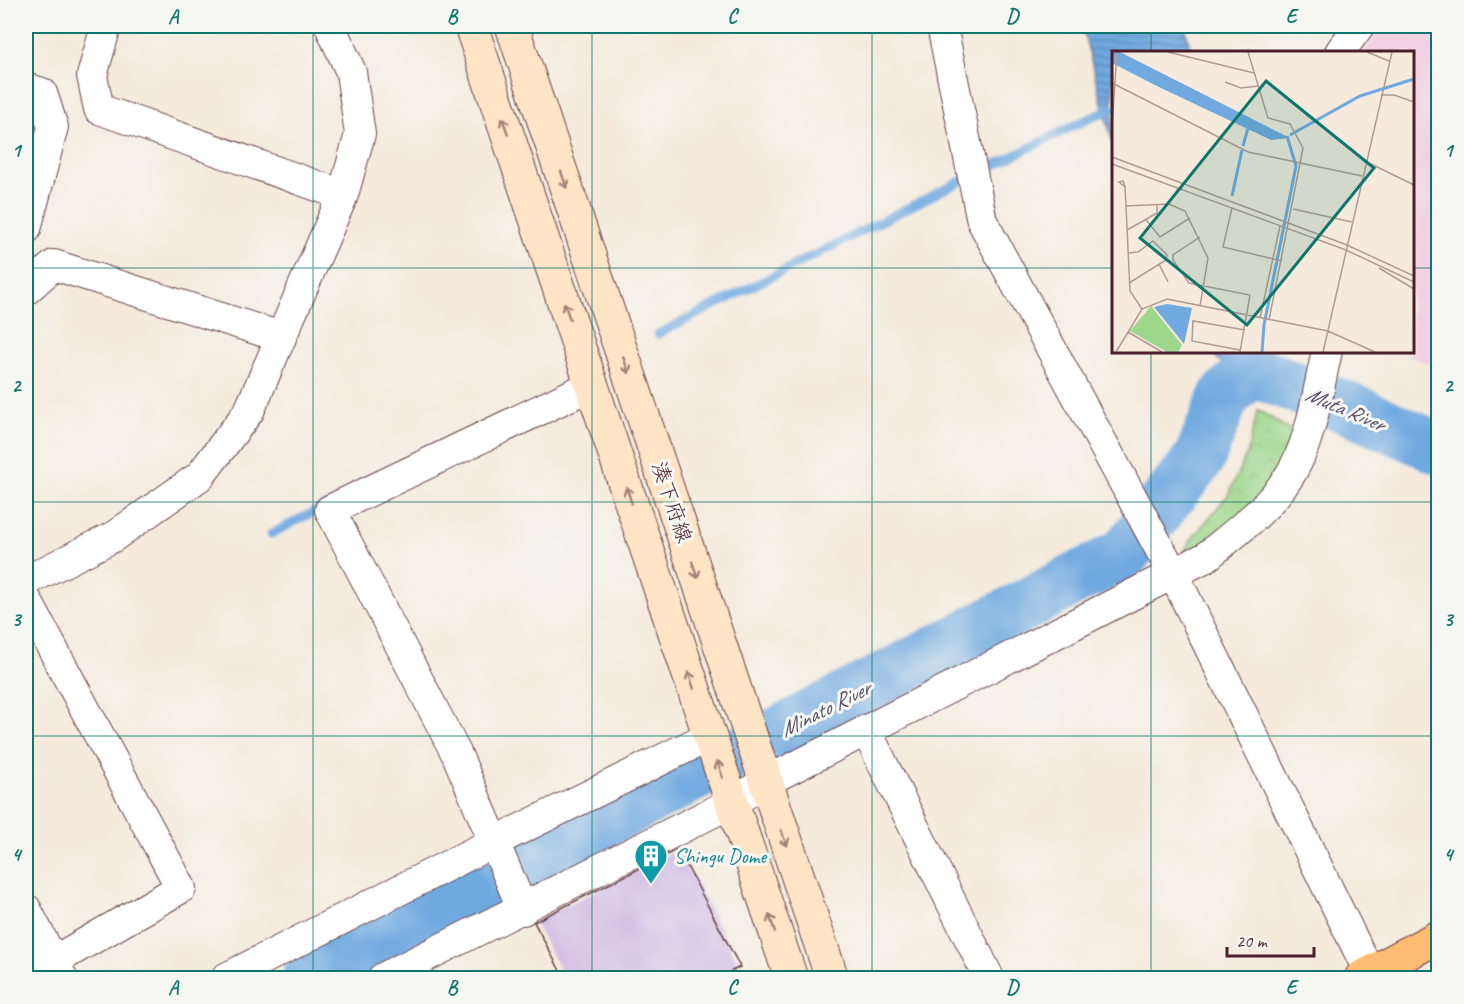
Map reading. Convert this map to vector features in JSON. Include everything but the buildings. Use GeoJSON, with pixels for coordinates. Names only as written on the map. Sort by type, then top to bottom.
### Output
{"type":"FeatureCollection","features":[{"type":"Feature","properties":{"kind":"highway"},"geometry":{"type":"LineString","coordinates":[[1365,976],[1438,937]]}},
{"type":"Feature","properties":{"kind":"main road","name":"湊下府線"},"geometry":{"type":"LineString","coordinates":[[471,26],[791,978]]}},
{"type":"Feature","properties":{"kind":"main road","name":"湊下府線"},"geometry":{"type":"LineString","coordinates":[[512,26],[832,978]]}},
{"type":"Feature","properties":{"kind":"street"},"geometry":{"type":"LineString","coordinates":[[106,26],[92,76],[99,108],[343,195]]}},
{"type":"Feature","properties":{"kind":"street"},"geometry":{"type":"LineString","coordinates":[[26,581],[113,537],[200,476],[249,411],[343,195],[360,134],[351,72],[330,26]]}},
{"type":"Feature","properties":{"kind":"street"},"geometry":{"type":"LineString","coordinates":[[942,26],[982,221],[1169,566],[1365,976]]}},
{"type":"Feature","properties":{"kind":"street"},"geometry":{"type":"LineString","coordinates":[[1341,51],[1359,26]]}},
{"type":"Feature","properties":{"kind":"street"},"geometry":{"type":"LineString","coordinates":[[26,88],[42,93],[53,127],[26,229]]}},
{"type":"Feature","properties":{"kind":"street"},"geometry":{"type":"LineString","coordinates":[[26,290],[54,265],[281,337]]}},
{"type":"Feature","properties":{"kind":"street"},"geometry":{"type":"LineString","coordinates":[[383,978],[523,910],[731,803],[765,782],[1169,566],[1206,557],[1260,512],[1289,477],[1307,437],[1327,352]]}},
{"type":"Feature","properties":{"kind":"street"},"geometry":{"type":"LineString","coordinates":[[523,910],[457,755],[330,510],[592,386]]}},
{"type":"Feature","properties":{"kind":"street"},"geometry":{"type":"LineString","coordinates":[[26,599],[181,888],[58,970],[26,977]]}},
{"type":"Feature","properties":{"kind":"street"},"geometry":{"type":"LineString","coordinates":[[866,730],[988,978]]}},
{"type":"Feature","properties":{"kind":"street"},"geometry":{"type":"LineString","coordinates":[[226,978],[710,736]]}},
{"type":"Feature","properties":{"kind":"street"},"geometry":{"type":"LineString","coordinates":[[26,909],[58,970]]}},
{"type":"Feature","properties":{"kind":"shaded area"},"geometry":{"type":"Polygon","coordinates":[[[1383,26],[1438,26],[1438,369],[1403,352],[1413,352],[1413,51],[1365,51],[1383,26]]]}},
{"type":"Feature","properties":{"kind":"green space"},"geometry":{"type":"Polygon","coordinates":[[[1258,410],[1298,435],[1257,510],[1178,561],[1194,536],[1228,495],[1247,453],[1258,410]]]}},
{"type":"Feature","properties":{"kind":"water"},"geometry":{"type":"Polygon","coordinates":[[[1082,26],[1185,26],[1191,51],[1112,51],[1112,141],[1082,26]]]}},
{"type":"Feature","properties":{"kind":"water"},"geometry":{"type":"Polygon","coordinates":[[[1210,352],[1246,352],[1252,391],[1210,352]]]}},
{"type":"Feature","properties":{"kind":"waterway"},"geometry":{"type":"LineString","coordinates":[[985,170],[1081,122],[1112,109]]}},
{"type":"Feature","properties":{"kind":"waterway"},"geometry":{"type":"LineString","coordinates":[[658,334],[965,179]]}},
{"type":"Feature","properties":{"kind":"waterway","name":"Muta River"},"geometry":{"type":"LineString","coordinates":[[1251,370],[1360,413],[1438,448]]}},
{"type":"Feature","properties":{"kind":"waterway","name":"Minato River"},"geometry":{"type":"LineString","coordinates":[[308,978],[500,876],[1124,554],[1199,459],[1224,397],[1251,370]]}},
{"type":"Feature","properties":{"kind":"waterway"},"geometry":{"type":"LineString","coordinates":[[271,534],[325,506]]}},
{"type":"Feature","properties":{"kind":"place","name":"Shingu Dome"},"geometry":{"type":"Point","coordinates":[651,885]}}]}
